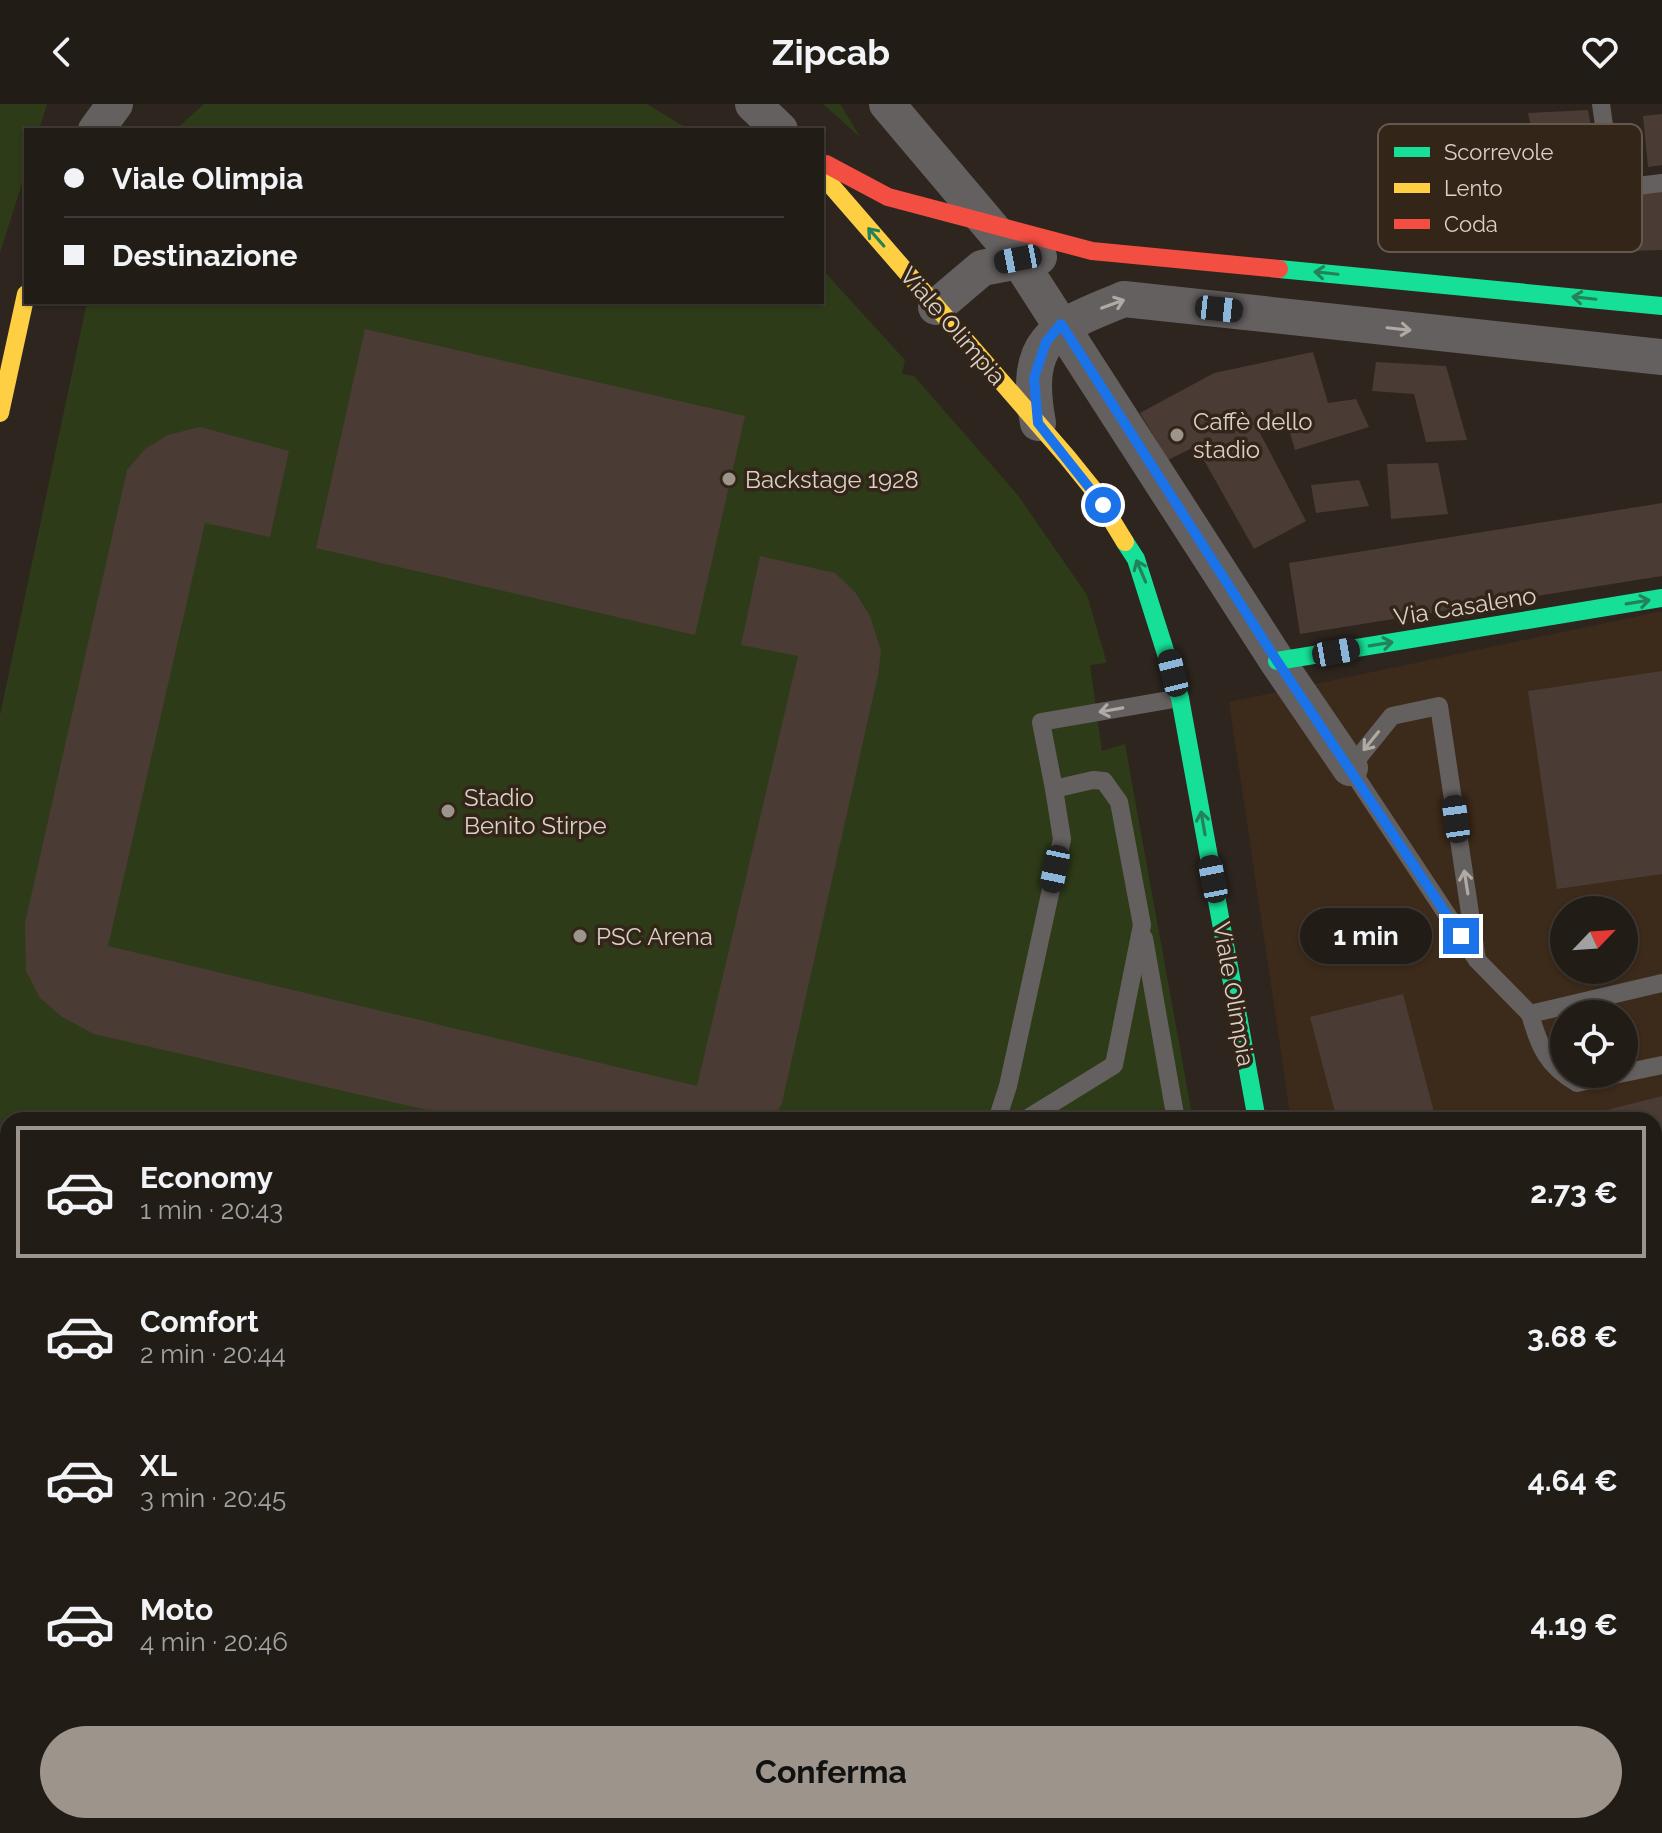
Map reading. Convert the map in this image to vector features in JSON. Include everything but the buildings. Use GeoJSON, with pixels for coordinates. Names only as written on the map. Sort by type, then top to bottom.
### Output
{"type":"FeatureCollection","features":[{"type":"Feature","properties":{"kind":"street"},"geometry":{"type":"LineString","coordinates":[[97,128],[115,104]]}},
{"type":"Feature","properties":{"kind":"street"},"geometry":{"type":"LineString","coordinates":[[753,104],[778,128]]}},
{"type":"Feature","properties":{"kind":"street"},"geometry":{"type":"LineString","coordinates":[[887,104],[1018,259],[1277,661],[1350,768]]}},
{"type":"Feature","properties":{"kind":"street"},"geometry":{"type":"LineString","coordinates":[[824,162],[888,197],[1092,251],[1662,306]]}},
{"type":"Feature","properties":{"kind":"street","name":"Viale Olimpia"},"geometry":{"type":"LineString","coordinates":[[824,177],[1092,488],[1136,559],[1152,597],[1180,698],[1256,1112]]}},
{"type":"Feature","properties":{"kind":"street"},"geometry":{"type":"LineString","coordinates":[[936,307],[982,268],[1018,259],[1092,251]]}},
{"type":"Feature","properties":{"kind":"street"},"geometry":{"type":"LineString","coordinates":[[1038,423],[1034,378],[1046,342],[1061,324],[1124,299],[1662,357]]}},
{"type":"Feature","properties":{"kind":"street"},"geometry":{"type":"LineString","coordinates":[[0,413],[24,303]]}},
{"type":"Feature","properties":{"kind":"street","name":"Via Casaleno"},"geometry":{"type":"LineString","coordinates":[[1277,661],[1662,598]]}},
{"type":"Feature","properties":{"kind":"lane"},"geometry":{"type":"LineString","coordinates":[[1601,104],[1604,124]]}},
{"type":"Feature","properties":{"kind":"lane"},"geometry":{"type":"LineString","coordinates":[[1642,185],[1662,183]]}},
{"type":"Feature","properties":{"kind":"lane"},"geometry":{"type":"LineString","coordinates":[[1000,1112],[1008,1086],[1062,839],[1041,722],[1180,698]]}},
{"type":"Feature","properties":{"kind":"lane"},"geometry":{"type":"LineString","coordinates":[[1477,960],[1439,706],[1392,716],[1350,768],[1477,960],[1530,1014],[1539,1047],[1550,1064]]}},
{"type":"Feature","properties":{"kind":"lane"},"geometry":{"type":"LineString","coordinates":[[1054,789],[1093,780],[1104,781],[1119,802],[1175,1112]]}},
{"type":"Feature","properties":{"kind":"lane"},"geometry":{"type":"LineString","coordinates":[[1038,1112],[1114,1065],[1142,925]]}},
{"type":"Feature","properties":{"kind":"lane"},"geometry":{"type":"LineString","coordinates":[[1530,1014],[1662,983]]}},
{"type":"Feature","properties":{"kind":"lane"},"geometry":{"type":"LineString","coordinates":[[1638,1070],[1662,1065]]}},
{"type":"Feature","properties":{"kind":"shaded area"},"geometry":{"type":"Polygon","coordinates":[[[1662,611],[1662,1112],[1290,1112],[1229,702],[1662,611]]]}},
{"type":"Feature","properties":{"kind":"green space"},"geometry":{"type":"Polygon","coordinates":[[[0,104],[47,104],[40,128],[24,128],[24,177],[0,253],[0,104]]]}},
{"type":"Feature","properties":{"kind":"green space"},"geometry":{"type":"Polygon","coordinates":[[[204,104],[647,104],[687,128],[177,128],[204,104]]]}},
{"type":"Feature","properties":{"kind":"green space"},"geometry":{"type":"Polygon","coordinates":[[[823,104],[840,104],[861,138],[823,104]]]}},
{"type":"Feature","properties":{"kind":"green space","name":"PSC Arena"},"geometry":{"type":"Polygon","coordinates":[[[824,271],[905,360],[902,374],[914,376],[1017,494],[1087,595],[1107,663],[1090,665],[1102,751],[1125,744],[1192,1112],[0,1112],[0,715],[87,304],[824,304],[824,271]]]}},
{"type":"Feature","properties":{"kind":"traffic: fast"},"geometry":{"type":"LineString","coordinates":[[1279,269],[1662,306]]}},
{"type":"Feature","properties":{"kind":"traffic: fast"},"geometry":{"type":"LineString","coordinates":[[1125,542],[1136,559],[1180,698],[1256,1112]]}},
{"type":"Feature","properties":{"kind":"traffic: fast"},"geometry":{"type":"LineString","coordinates":[[1277,661],[1662,598]]}},
{"type":"Feature","properties":{"kind":"traffic: slow"},"geometry":{"type":"LineString","coordinates":[[824,177],[1067,457],[1092,488],[1125,542]]}},
{"type":"Feature","properties":{"kind":"traffic: slow"},"geometry":{"type":"LineString","coordinates":[[0,413],[24,303]]}},
{"type":"Feature","properties":{"kind":"traffic: jam"},"geometry":{"type":"LineString","coordinates":[[826,164],[888,197],[1092,251],[1279,269]]}},
{"type":"Feature","properties":{"kind":"place","name":"Caffè dello stadio"},"geometry":{"type":"Point","coordinates":[1177,435]}},
{"type":"Feature","properties":{"kind":"place","name":"Backstage 1928"},"geometry":{"type":"Point","coordinates":[729,479]}},
{"type":"Feature","properties":{"kind":"place","name":"Stadio Benito Stirpe"},"geometry":{"type":"Point","coordinates":[448,811]}},
{"type":"Feature","properties":{"kind":"place","name":"PSC Arena"},"geometry":{"type":"Point","coordinates":[580,936]}},
{"type":"Feature","properties":{"kind":"route"},"geometry":{"type":"LineString","coordinates":[[1103,505],[1038,423],[1033,399],[1038,360],[1046,342],[1061,324],[1216,568],[1461,936]]}}]}
